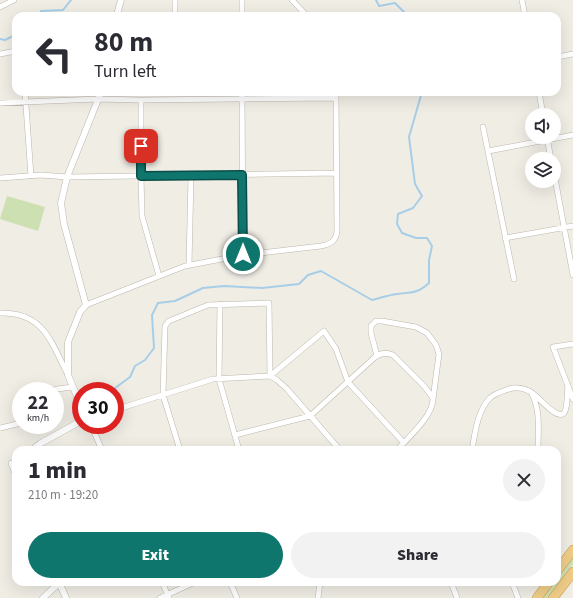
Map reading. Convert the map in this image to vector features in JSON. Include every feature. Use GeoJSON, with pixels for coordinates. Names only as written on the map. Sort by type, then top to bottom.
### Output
{"type":"FeatureCollection","features":[{"type":"Feature","properties":{"kind":"highway"},"geometry":{"type":"LineString","coordinates":[[561,566],[573,550]]}},
{"type":"Feature","properties":{"kind":"highway"},"geometry":{"type":"LineString","coordinates":[[553,598],[573,572]]}},
{"type":"Feature","properties":{"kind":"highway"},"geometry":{"type":"LineString","coordinates":[[538,598],[546,586]]}},
{"type":"Feature","properties":{"kind":"street"},"geometry":{"type":"LineString","coordinates":[[0,7],[14,0]]}},
{"type":"Feature","properties":{"kind":"street"},"geometry":{"type":"LineString","coordinates":[[118,12],[121,0]]}},
{"type":"Feature","properties":{"kind":"street"},"geometry":{"type":"LineString","coordinates":[[175,0],[175,12]]}},
{"type":"Feature","properties":{"kind":"street"},"geometry":{"type":"LineString","coordinates":[[242,0],[242,12]]}},
{"type":"Feature","properties":{"kind":"street"},"geometry":{"type":"LineString","coordinates":[[292,0],[303,12]]}},
{"type":"Feature","properties":{"kind":"street"},"geometry":{"type":"LineString","coordinates":[[522,0],[524,12]]}},
{"type":"Feature","properties":{"kind":"street"},"geometry":{"type":"LineString","coordinates":[[0,54],[12,52]]}},
{"type":"Feature","properties":{"kind":"street"},"geometry":{"type":"LineString","coordinates":[[561,57],[573,54]]}},
{"type":"Feature","properties":{"kind":"street"},"geometry":{"type":"LineString","coordinates":[[25,96],[31,176]]}},
{"type":"Feature","properties":{"kind":"street"},"geometry":{"type":"LineString","coordinates":[[86,305],[64,224],[61,203],[67,177],[100,96]]}},
{"type":"Feature","properties":{"kind":"street"},"geometry":{"type":"LineString","coordinates":[[0,103],[98,99],[242,99],[312,96]]}},
{"type":"Feature","properties":{"kind":"street"},"geometry":{"type":"LineString","coordinates":[[68,376],[68,342],[80,312],[86,305],[189,265],[243,254],[321,246],[331,243],[335,239],[338,231],[336,96]]}},
{"type":"Feature","properties":{"kind":"street"},"geometry":{"type":"LineString","coordinates":[[540,96],[542,108]]}},
{"type":"Feature","properties":{"kind":"street"},"geometry":{"type":"LineString","coordinates":[[242,99],[243,254]]}},
{"type":"Feature","properties":{"kind":"street"},"geometry":{"type":"LineString","coordinates":[[141,100],[142,216],[159,276]]}},
{"type":"Feature","properties":{"kind":"street"},"geometry":{"type":"LineString","coordinates":[[483,126],[514,279]]}},
{"type":"Feature","properties":{"kind":"street"},"geometry":{"type":"LineString","coordinates":[[561,136],[573,135]]}},
{"type":"Feature","properties":{"kind":"street"},"geometry":{"type":"LineString","coordinates":[[488,151],[525,143]]}},
{"type":"Feature","properties":{"kind":"street"},"geometry":{"type":"LineString","coordinates":[[0,178],[41,175],[67,177],[336,173]]}},
{"type":"Feature","properties":{"kind":"street"},"geometry":{"type":"LineString","coordinates":[[189,265],[191,176]]}},
{"type":"Feature","properties":{"kind":"street"},"geometry":{"type":"LineString","coordinates":[[557,188],[573,275]]}},
{"type":"Feature","properties":{"kind":"street"},"geometry":{"type":"LineString","coordinates":[[505,238],[573,226]]}},
{"type":"Feature","properties":{"kind":"street"},"geometry":{"type":"LineString","coordinates":[[179,446],[163,395],[165,326],[169,322],[208,305],[269,303],[270,376]]}},
{"type":"Feature","properties":{"kind":"street"},"geometry":{"type":"LineString","coordinates":[[220,304],[220,379],[239,446]]}},
{"type":"Feature","properties":{"kind":"street"},"geometry":{"type":"LineString","coordinates":[[0,312],[7,312],[22,316],[40,325],[52,342],[72,385]]}},
{"type":"Feature","properties":{"kind":"street"},"geometry":{"type":"LineString","coordinates":[[376,356],[371,333],[371,326],[376,321],[416,327],[427,333],[436,345],[438,354],[433,402],[426,417],[400,446]]}},
{"type":"Feature","properties":{"kind":"street"},"geometry":{"type":"LineString","coordinates":[[270,376],[324,331],[336,349],[348,382],[404,442]]}},
{"type":"Feature","properties":{"kind":"street"},"geometry":{"type":"LineString","coordinates":[[573,344],[553,347],[573,399]]}},
{"type":"Feature","properties":{"kind":"street"},"geometry":{"type":"LineString","coordinates":[[235,435],[310,416],[376,356],[384,353],[393,355],[427,389],[433,398],[433,402]]}},
{"type":"Feature","properties":{"kind":"street"},"geometry":{"type":"LineString","coordinates":[[124,407],[214,379],[270,376],[282,384],[336,446]]}},
{"type":"Feature","properties":{"kind":"street"},"geometry":{"type":"LineString","coordinates":[[473,446],[475,430],[482,411],[489,399],[499,392],[510,388],[520,388],[530,391],[537,395],[556,415],[562,415],[565,412],[566,407],[568,385]]}},
{"type":"Feature","properties":{"kind":"street"},"geometry":{"type":"LineString","coordinates":[[530,391],[536,402],[538,412],[538,446]]}},
{"type":"Feature","properties":{"kind":"street"},"geometry":{"type":"LineString","coordinates":[[1,427],[12,425]]}},
{"type":"Feature","properties":{"kind":"street"},"geometry":{"type":"LineString","coordinates":[[38,446],[72,426]]}},
{"type":"Feature","properties":{"kind":"street"},"geometry":{"type":"LineString","coordinates":[[95,434],[100,446]]}},
{"type":"Feature","properties":{"kind":"street"},"geometry":{"type":"LineString","coordinates":[[44,598],[56,586]]}},
{"type":"Feature","properties":{"kind":"street"},"geometry":{"type":"LineString","coordinates":[[62,586],[66,598]]}},
{"type":"Feature","properties":{"kind":"street"},"geometry":{"type":"LineString","coordinates":[[164,586],[168,596]]}},
{"type":"Feature","properties":{"kind":"street"},"geometry":{"type":"LineString","coordinates":[[160,598],[168,596],[187,586]]}},
{"type":"Feature","properties":{"kind":"street"},"geometry":{"type":"LineString","coordinates":[[232,586],[237,598]]}},
{"type":"Feature","properties":{"kind":"street"},"geometry":{"type":"LineString","coordinates":[[318,598],[320,586]]}},
{"type":"Feature","properties":{"kind":"street"},"geometry":{"type":"LineString","coordinates":[[452,586],[457,598]]}},
{"type":"Feature","properties":{"kind":"street"},"geometry":{"type":"LineString","coordinates":[[514,586],[518,598]]}},
{"type":"Feature","properties":{"kind":"green space"},"geometry":{"type":"Polygon","coordinates":[[[7,196],[45,207],[38,231],[0,219],[7,196]]]}},
{"type":"Feature","properties":{"kind":"green space"},"geometry":{"type":"Polygon","coordinates":[[[573,556],[573,564],[561,580],[561,572],[573,556]]]}},
{"type":"Feature","properties":{"kind":"green space"},"geometry":{"type":"Polygon","coordinates":[[[551,586],[556,586],[547,598],[542,598],[551,586]]]}},
{"type":"Feature","properties":{"kind":"waterway"},"geometry":{"type":"LineString","coordinates":[[41,12],[63,10],[71,0]]}},
{"type":"Feature","properties":{"kind":"waterway"},"geometry":{"type":"LineString","coordinates":[[376,0],[379,6],[395,3],[404,12]]}},
{"type":"Feature","properties":{"kind":"waterway"},"geometry":{"type":"LineString","coordinates":[[0,39],[5,40],[12,36]]}},
{"type":"Feature","properties":{"kind":"waterway"},"geometry":{"type":"LineString","coordinates":[[123,382],[130,377],[135,366],[145,360],[154,348],[152,315],[158,303],[175,301],[203,288],[224,286],[262,288],[299,284],[308,275],[321,271],[372,300],[394,294],[414,292],[429,283],[429,260],[432,246],[427,238],[416,238],[402,233],[397,224],[398,214],[413,208],[422,196],[415,184],[409,137],[421,96]]}},
{"type":"Feature","properties":{"kind":"route"},"geometry":{"type":"LineString","coordinates":[[141,146],[141,176],[242,175],[243,254]]}}]}
